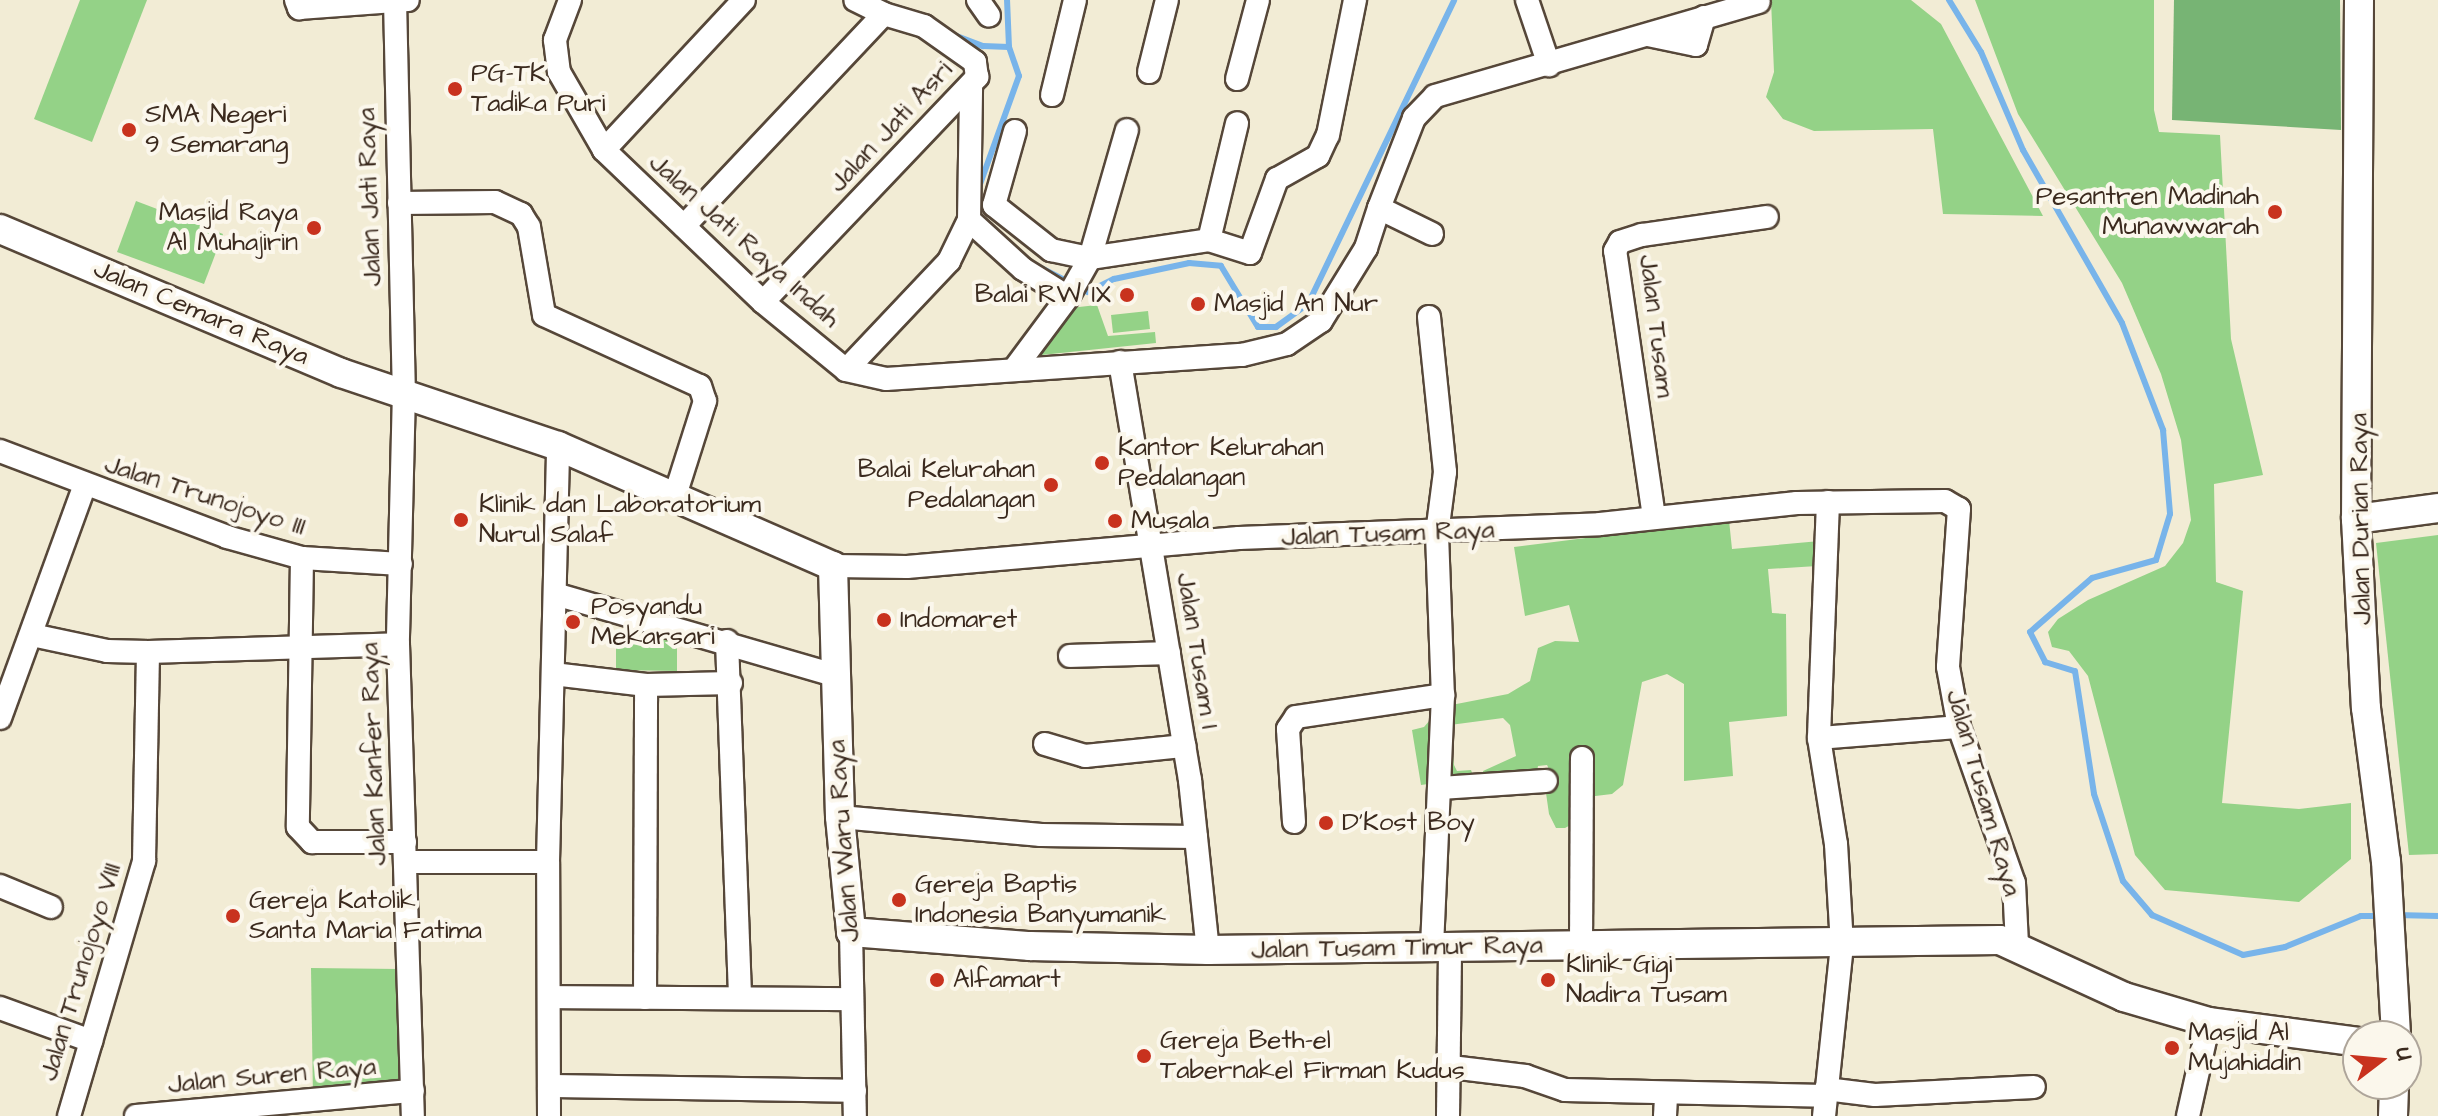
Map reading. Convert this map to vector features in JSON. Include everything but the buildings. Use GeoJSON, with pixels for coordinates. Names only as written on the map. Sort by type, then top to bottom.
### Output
{"type":"FeatureCollection","features":[{"type":"Feature","properties":{"kind":"main road","name":"Jalan Durian Raya"},"geometry":{"type":"LineString","coordinates":[[2359,0],[2356,519],[2366,708],[2392,933],[2395,1020]]}},
{"type":"Feature","properties":{"kind":"main road","name":"Jalan Cemara Raya"},"geometry":{"type":"LineString","coordinates":[[0,229],[341,373],[404,391]]}},
{"type":"Feature","properties":{"kind":"main road","name":"Jalan Tusam Raya"},"geometry":{"type":"LineString","coordinates":[[404,391],[558,446],[833,566]]}},
{"type":"Feature","properties":{"kind":"main road"},"geometry":{"type":"LineString","coordinates":[[2356,519],[2438,508]]}},
{"type":"Feature","properties":{"kind":"main road","name":"Jalan Waru Raya"},"geometry":{"type":"LineString","coordinates":[[833,566],[840,817],[851,932]]}},
{"type":"Feature","properties":{"kind":"main road","name":"Jalan Tusam Timur Raya"},"geometry":{"type":"LineString","coordinates":[[851,932],[1030,946],[1208,950],[1842,945],[2000,940],[2017,944],[2124,997],[2209,1022],[2342,1040]]}},
{"type":"Feature","properties":{"kind":"street"},"geometry":{"type":"LineString","coordinates":[[296,0],[299,8],[400,1]]}},
{"type":"Feature","properties":{"kind":"street","name":"Jalan Jati Raya Indah"},"geometry":{"type":"LineString","coordinates":[[572,0],[555,40],[559,72],[604,150],[763,302],[846,370],[886,379],[1242,355],[1287,344],[1321,321],[1366,248],[1379,208]]}},
{"type":"Feature","properties":{"kind":"street"},"geometry":{"type":"LineString","coordinates":[[604,150],[744,0]]}},
{"type":"Feature","properties":{"kind":"street"},"geometry":{"type":"LineString","coordinates":[[684,226],[884,14],[855,0]]}},
{"type":"Feature","properties":{"kind":"street"},"geometry":{"type":"LineString","coordinates":[[1052,95],[1075,0]]}},
{"type":"Feature","properties":{"kind":"street"},"geometry":{"type":"LineString","coordinates":[[1149,72],[1167,0]]}},
{"type":"Feature","properties":{"kind":"street"},"geometry":{"type":"LineString","coordinates":[[1237,79],[1258,0]]}},
{"type":"Feature","properties":{"kind":"street"},"geometry":{"type":"LineString","coordinates":[[1015,131],[994,205],[1051,250],[1088,261],[1209,240],[1250,253],[1277,179],[1318,156],[1328,135],[1355,0]]}},
{"type":"Feature","properties":{"kind":"street"},"geometry":{"type":"LineString","coordinates":[[1527,0],[1549,65]]}},
{"type":"Feature","properties":{"kind":"street","name":"Jalan Jati Raya"},"geometry":{"type":"LineString","coordinates":[[400,1],[399,203],[404,391]]}},
{"type":"Feature","properties":{"kind":"street"},"geometry":{"type":"LineString","coordinates":[[1432,234],[1379,208],[1414,118],[1435,96],[1759,2]]}},
{"type":"Feature","properties":{"kind":"street","name":"Jalan Jati Asri"},"geometry":{"type":"LineString","coordinates":[[763,302],[921,134],[971,88],[977,77],[975,62],[924,26],[884,14]]}},
{"type":"Feature","properties":{"kind":"street"},"geometry":{"type":"LineString","coordinates":[[846,370],[949,261],[969,220],[971,88]]}},
{"type":"Feature","properties":{"kind":"street"},"geometry":{"type":"LineString","coordinates":[[1209,240],[1237,123]]}},
{"type":"Feature","properties":{"kind":"street"},"geometry":{"type":"LineString","coordinates":[[1015,368],[1069,295],[1088,261],[1127,130]]}},
{"type":"Feature","properties":{"kind":"street"},"geometry":{"type":"LineString","coordinates":[[399,203],[495,202],[521,214],[529,227],[544,315],[700,386],[705,401],[674,499]]}},
{"type":"Feature","properties":{"kind":"street","name":"Jalan Tusam"},"geometry":{"type":"LineString","coordinates":[[1654,517],[1615,251],[1620,242],[1642,235],[1767,217]]}},
{"type":"Feature","properties":{"kind":"street"},"geometry":{"type":"LineString","coordinates":[[969,220],[1023,269],[1069,295]]}},
{"type":"Feature","properties":{"kind":"street"},"geometry":{"type":"LineString","coordinates":[[1429,317],[1445,472],[1437,534],[1443,695],[1441,949],[1451,1067],[1448,1116]]}},
{"type":"Feature","properties":{"kind":"street","name":"Jalan Tusam I"},"geometry":{"type":"LineString","coordinates":[[1120,362],[1184,746],[1208,950]]}},
{"type":"Feature","properties":{"kind":"street","name":"Jalan Kanfer Raya"},"geometry":{"type":"LineString","coordinates":[[404,391],[398,644],[413,1116]]}},
{"type":"Feature","properties":{"kind":"street"},"geometry":{"type":"LineString","coordinates":[[549,1116],[548,862],[558,446]]}},
{"type":"Feature","properties":{"kind":"street","name":"Jalan Trunojoyo III"},"geometry":{"type":"LineString","coordinates":[[0,451],[84,487],[302,558],[401,564]]}},
{"type":"Feature","properties":{"kind":"street"},"geometry":{"type":"LineString","coordinates":[[0,718],[84,487]]}},
{"type":"Feature","properties":{"kind":"street","name":"Jalan Tusam Raya"},"geometry":{"type":"LineString","coordinates":[[833,566],[907,567],[1153,548],[1239,538],[1437,534],[1828,502],[1945,501],[1959,509],[1948,667],[1959,727],[2014,883],[2017,944]]}},
{"type":"Feature","properties":{"kind":"street"},"geometry":{"type":"LineString","coordinates":[[1825,1100],[1842,945],[1836,844],[1819,738],[1828,502]]}},
{"type":"Feature","properties":{"kind":"street"},"geometry":{"type":"LineString","coordinates":[[302,558],[298,827],[302,838],[406,852],[548,862]]}},
{"type":"Feature","properties":{"kind":"street"},"geometry":{"type":"LineString","coordinates":[[555,594],[727,641],[834,675]]}},
{"type":"Feature","properties":{"kind":"street"},"geometry":{"type":"LineString","coordinates":[[32,635],[107,651],[299,649],[398,644]]}},
{"type":"Feature","properties":{"kind":"street"},"geometry":{"type":"LineString","coordinates":[[727,641],[731,683],[740,998]]}},
{"type":"Feature","properties":{"kind":"street","name":"Jalan Trunojoyo VIII"},"geometry":{"type":"LineString","coordinates":[[69,1116],[144,861],[148,652]]}},
{"type":"Feature","properties":{"kind":"street"},"geometry":{"type":"LineString","coordinates":[[1070,656],[1169,653]]}},
{"type":"Feature","properties":{"kind":"street"},"geometry":{"type":"LineString","coordinates":[[553,674],[646,685],[731,683]]}},
{"type":"Feature","properties":{"kind":"street"},"geometry":{"type":"LineString","coordinates":[[645,998],[646,685]]}},
{"type":"Feature","properties":{"kind":"street"},"geometry":{"type":"LineString","coordinates":[[1294,822],[1288,729],[1296,717],[1443,695]]}},
{"type":"Feature","properties":{"kind":"street"},"geometry":{"type":"LineString","coordinates":[[1819,738],[1959,727]]}},
{"type":"Feature","properties":{"kind":"street"},"geometry":{"type":"LineString","coordinates":[[1045,744],[1085,756],[1184,746]]}},
{"type":"Feature","properties":{"kind":"street"},"geometry":{"type":"LineString","coordinates":[[1581,946],[1582,758]]}},
{"type":"Feature","properties":{"kind":"street"},"geometry":{"type":"LineString","coordinates":[[1440,788],[1546,781]]}},
{"type":"Feature","properties":{"kind":"street"},"geometry":{"type":"LineString","coordinates":[[840,817],[1041,835],[1196,837]]}},
{"type":"Feature","properties":{"kind":"street"},"geometry":{"type":"LineString","coordinates":[[0,886],[51,907]]}},
{"type":"Feature","properties":{"kind":"street","name":"Jalan Waru Raya"},"geometry":{"type":"LineString","coordinates":[[851,932],[855,1116]]}},
{"type":"Feature","properties":{"kind":"street"},"geometry":{"type":"LineString","coordinates":[[549,997],[851,999]]}},
{"type":"Feature","properties":{"kind":"street"},"geometry":{"type":"LineString","coordinates":[[0,1008],[91,1041]]}},
{"type":"Feature","properties":{"kind":"street"},"geometry":{"type":"LineString","coordinates":[[2188,1116],[2209,1022]]}},
{"type":"Feature","properties":{"kind":"street"},"geometry":{"type":"LineString","coordinates":[[1451,1067],[1525,1076],[1565,1090],[1666,1105],[1825,1100],[2034,1087]]}},
{"type":"Feature","properties":{"kind":"street"},"geometry":{"type":"LineString","coordinates":[[549,1086],[855,1091]]}},
{"type":"Feature","properties":{"kind":"street","name":"Jalan Suren Raya"},"geometry":{"type":"LineString","coordinates":[[136,1116],[260,1110],[413,1091]]}},
{"type":"Feature","properties":{"kind":"green space"},"geometry":{"type":"Polygon","coordinates":[[[80,0],[147,0],[92,142],[34,119],[80,0]]]}},
{"type":"Feature","properties":{"kind":"green space"},"geometry":{"type":"Polygon","coordinates":[[[1771,0],[1911,0],[1941,24],[2043,216],[1943,214],[1933,129],[1814,131],[1783,119],[1766,97],[1774,72],[1771,0]]]}},
{"type":"Feature","properties":{"kind":"green space"},"geometry":{"type":"Polygon","coordinates":[[[1975,0],[2154,0],[2154,110],[2159,132],[2220,135],[2231,339],[2263,475],[2214,484],[2216,582],[2243,591],[2222,803],[2299,809],[2351,803],[2351,859],[2299,902],[2165,890],[2135,855],[2088,676],[2069,651],[2052,647],[2048,632],[2058,619],[2088,600],[2165,566],[2183,543],[2191,520],[2181,440],[2161,374],[2122,283],[2018,114],[1975,0]]]}},
{"type":"Feature","properties":{"kind":"green space"},"geometry":{"type":"Polygon","coordinates":[[[2174,0],[2340,0],[2341,130],[2172,120],[2174,0]]]}},
{"type":"Feature","properties":{"kind":"green space"},"geometry":{"type":"Polygon","coordinates":[[[136,201],[223,234],[204,284],[117,252],[136,201]]]}},
{"type":"Feature","properties":{"kind":"green space"},"geometry":{"type":"Polygon","coordinates":[[[1097,305],[1108,336],[1155,332],[1156,343],[1032,356],[1070,308],[1097,305]]]}},
{"type":"Feature","properties":{"kind":"green space"},"geometry":{"type":"Polygon","coordinates":[[[1148,311],[1150,329],[1113,333],[1111,315],[1148,311]]]}},
{"type":"Feature","properties":{"kind":"green space"},"geometry":{"type":"Polygon","coordinates":[[[1729,520],[1732,549],[1820,541],[1817,566],[1768,569],[1772,613],[1786,614],[1787,716],[1729,722],[1733,776],[1684,781],[1684,684],[1667,674],[1642,682],[1623,785],[1612,794],[1587,797],[1576,822],[1565,828],[1556,828],[1549,814],[1546,793],[1553,777],[1547,765],[1538,766],[1535,782],[1518,792],[1496,797],[1486,792],[1483,771],[1516,756],[1510,725],[1503,718],[1450,725],[1454,765],[1457,771],[1471,770],[1474,778],[1421,785],[1412,730],[1424,727],[1441,707],[1508,694],[1530,681],[1538,648],[1555,641],[1579,642],[1569,605],[1525,616],[1514,547],[1729,520]]]}},
{"type":"Feature","properties":{"kind":"green space"},"geometry":{"type":"Polygon","coordinates":[[[2438,535],[2438,854],[2409,855],[2376,543],[2438,535]]]}},
{"type":"Feature","properties":{"kind":"green space"},"geometry":{"type":"Polygon","coordinates":[[[616,637],[677,637],[677,671],[616,670],[616,637]]]}},
{"type":"Feature","properties":{"kind":"green space"},"geometry":{"type":"Polygon","coordinates":[[[311,968],[399,969],[408,1085],[313,1099],[311,968]]]}},
{"type":"Feature","properties":{"kind":"waterway"},"geometry":{"type":"LineString","coordinates":[[979,187],[1019,76],[1009,47],[1007,0]]}},
{"type":"Feature","properties":{"kind":"waterway"},"geometry":{"type":"LineString","coordinates":[[1039,267],[1088,292],[1114,279],[1189,263],[1221,266],[1258,327],[1276,327],[1308,304],[1454,0]]}},
{"type":"Feature","properties":{"kind":"waterway"},"geometry":{"type":"LineString","coordinates":[[1949,0],[1981,52],[2023,150],[2122,323],[2163,430],[2170,514],[2156,560],[2092,578],[2030,632],[2045,662],[2075,671],[2094,794],[2123,881],[2152,915],[2243,955],[2285,947],[2361,916],[2381,916]]}},
{"type":"Feature","properties":{"kind":"waterway"},"geometry":{"type":"LineString","coordinates":[[954,35],[983,46],[1009,47]]}},
{"type":"Feature","properties":{"kind":"waterway"},"geometry":{"type":"LineString","coordinates":[[2396,915],[2438,916]]}},
{"type":"Feature","properties":{"kind":"place","name":"PG-TK Tadika Puri"},"geometry":{"type":"Point","coordinates":[455,89]}},
{"type":"Feature","properties":{"kind":"place","name":"SMA Negeri 9 Semarang"},"geometry":{"type":"Point","coordinates":[129,130]}},
{"type":"Feature","properties":{"kind":"place","name":"Pesantren Madinah Munawwarah"},"geometry":{"type":"Point","coordinates":[2275,212]}},
{"type":"Feature","properties":{"kind":"place","name":"Masjid Raya Al Muhajirin"},"geometry":{"type":"Point","coordinates":[314,228]}},
{"type":"Feature","properties":{"kind":"place","name":"Balai RW IX"},"geometry":{"type":"Point","coordinates":[1127,295]}},
{"type":"Feature","properties":{"kind":"place","name":"Masjid An Nur"},"geometry":{"type":"Point","coordinates":[1198,304]}},
{"type":"Feature","properties":{"kind":"place","name":"Kantor Kelurahan Pedalangan"},"geometry":{"type":"Point","coordinates":[1102,463]}},
{"type":"Feature","properties":{"kind":"place","name":"Balai Kelurahan Pedalangan"},"geometry":{"type":"Point","coordinates":[1051,485]}},
{"type":"Feature","properties":{"kind":"place","name":"Klinik dan Laboratorium Nurul Salaf"},"geometry":{"type":"Point","coordinates":[461,520]}},
{"type":"Feature","properties":{"kind":"place","name":"Musala"},"geometry":{"type":"Point","coordinates":[1115,521]}},
{"type":"Feature","properties":{"kind":"place","name":"Indomaret"},"geometry":{"type":"Point","coordinates":[884,620]}},
{"type":"Feature","properties":{"kind":"place","name":"Posyandu Mekarsari"},"geometry":{"type":"Point","coordinates":[573,622]}},
{"type":"Feature","properties":{"kind":"place","name":"D'Kost Boy"},"geometry":{"type":"Point","coordinates":[1326,823]}},
{"type":"Feature","properties":{"kind":"place","name":"Gereja Baptis Indonesia Banyumanik"},"geometry":{"type":"Point","coordinates":[899,900]}},
{"type":"Feature","properties":{"kind":"place","name":"Gereja Katolik Santa Maria Fatima"},"geometry":{"type":"Point","coordinates":[233,916]}},
{"type":"Feature","properties":{"kind":"place","name":"Alfamart"},"geometry":{"type":"Point","coordinates":[937,980]}},
{"type":"Feature","properties":{"kind":"place","name":"Klinik Gigi Nadira Tusam"},"geometry":{"type":"Point","coordinates":[1548,980]}},
{"type":"Feature","properties":{"kind":"place","name":"Masjid Al Mujahiddin"},"geometry":{"type":"Point","coordinates":[2172,1048]}},
{"type":"Feature","properties":{"kind":"place","name":"Gereja Beth-el Tabernakel Firman Kudus"},"geometry":{"type":"Point","coordinates":[1144,1056]}}]}
